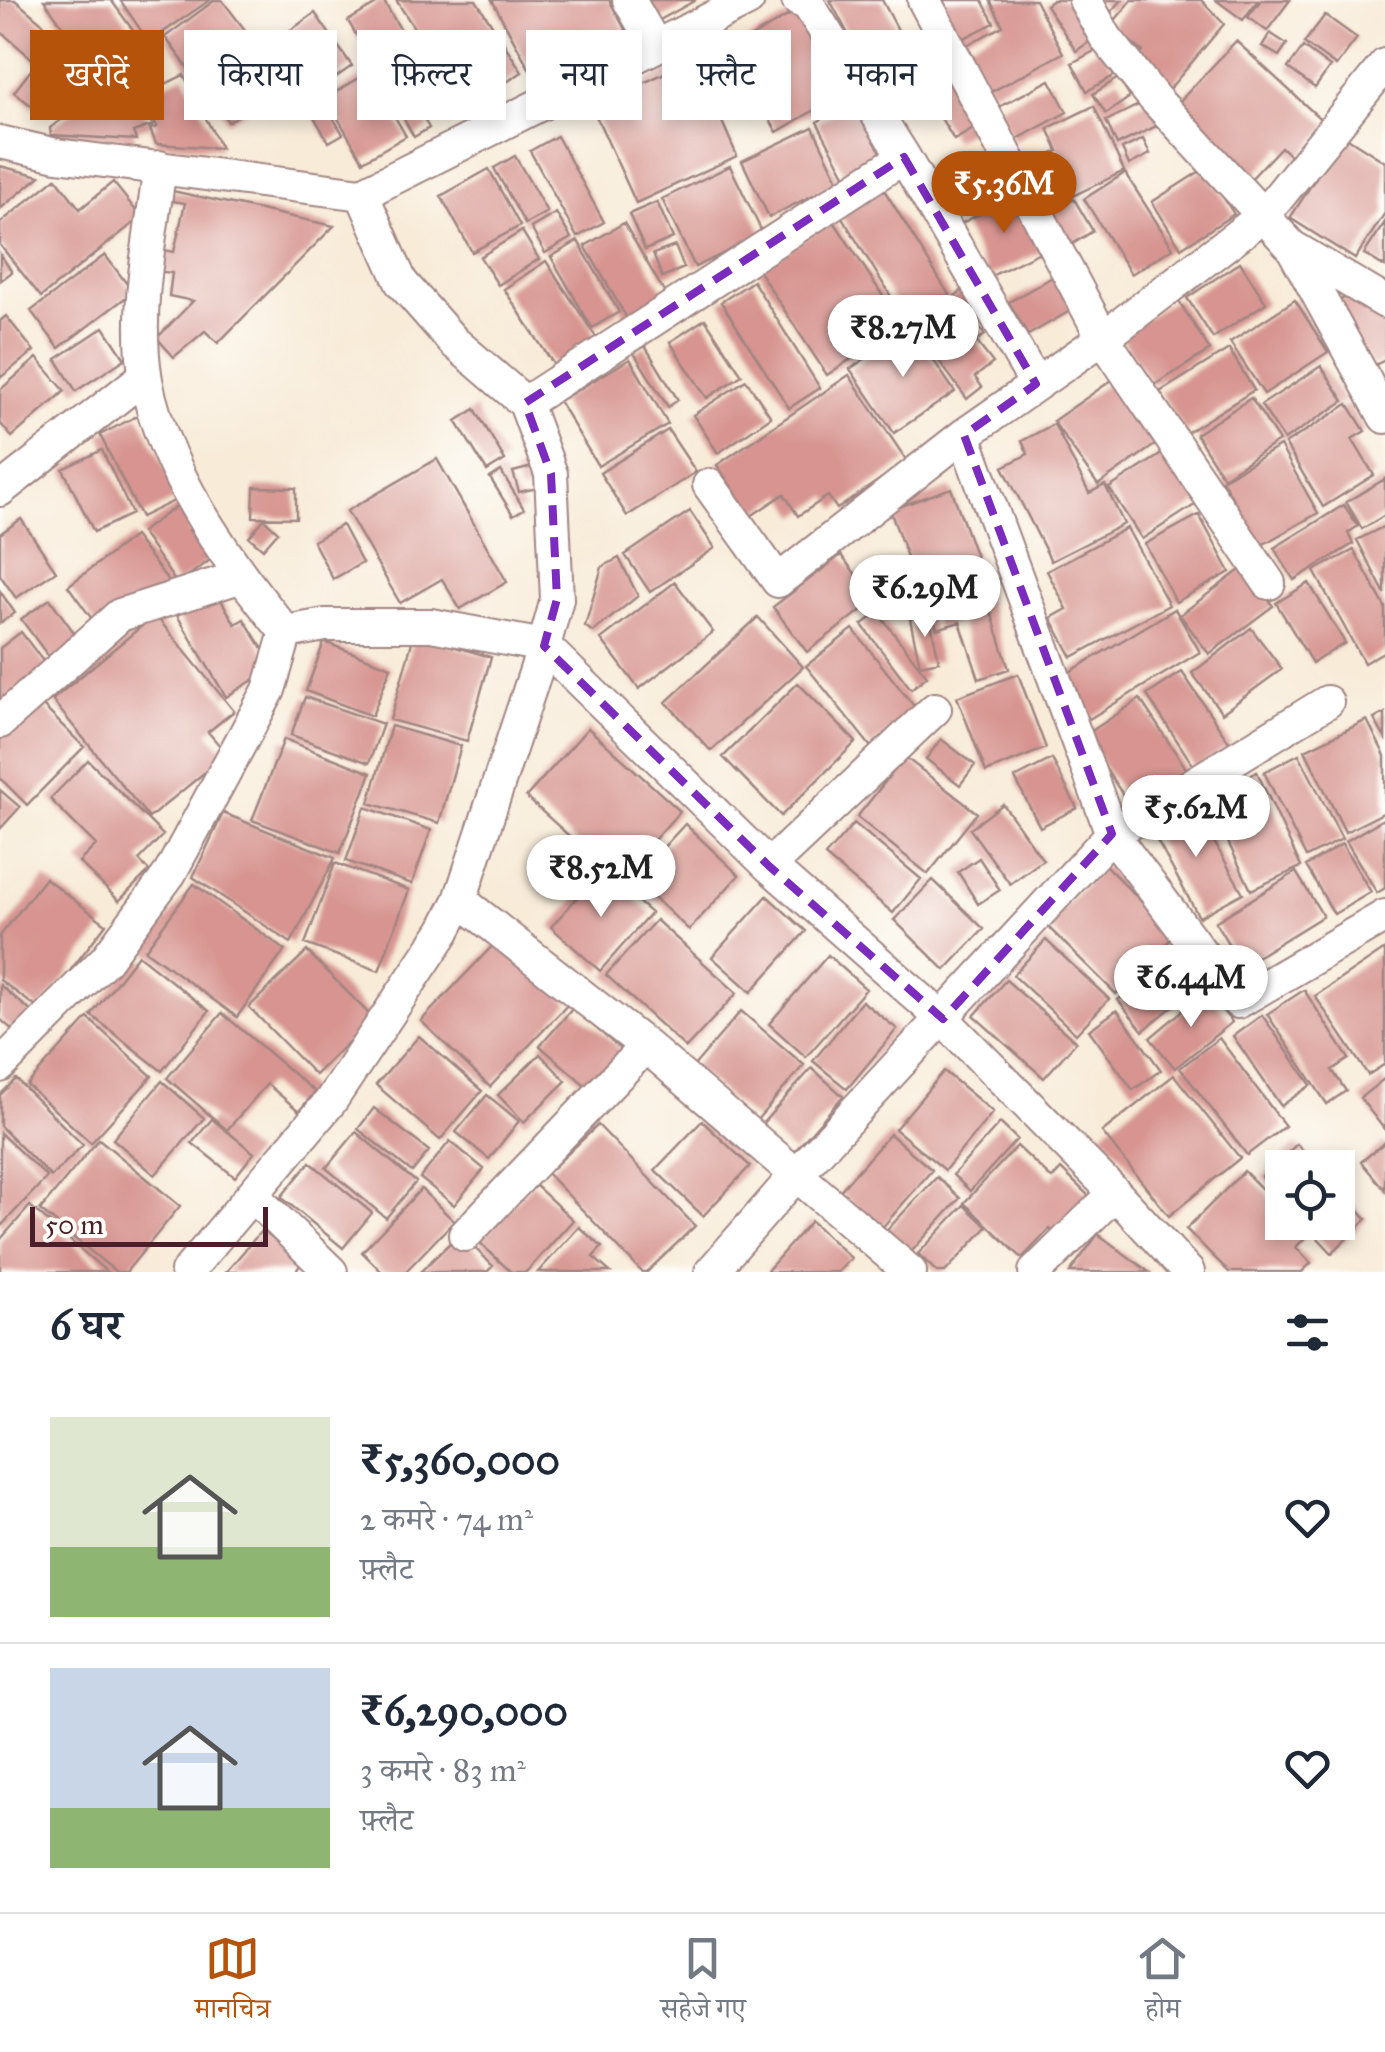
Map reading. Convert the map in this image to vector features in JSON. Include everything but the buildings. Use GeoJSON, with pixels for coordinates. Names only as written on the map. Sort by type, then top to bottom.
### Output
{"type":"FeatureCollection","features":[{"type":"Feature","properties":{"kind":"street"},"geometry":{"type":"LineString","coordinates":[[629,0],[655,45]]}},
{"type":"Feature","properties":{"kind":"street"},"geometry":{"type":"LineString","coordinates":[[0,142],[57,156],[362,194],[748,0]]}},
{"type":"Feature","properties":{"kind":"street"},"geometry":{"type":"LineString","coordinates":[[798,0],[808,4],[904,158],[1036,384]]}},
{"type":"Feature","properties":{"kind":"street"},"geometry":{"type":"LineString","coordinates":[[924,0],[1103,338],[1269,583]]}},
{"type":"Feature","properties":{"kind":"street"},"geometry":{"type":"LineString","coordinates":[[1085,0],[1106,38],[1154,98],[1292,247],[1385,417]]}},
{"type":"Feature","properties":{"kind":"street"},"geometry":{"type":"LineString","coordinates":[[709,485],[778,582],[964,434],[1103,338],[1263,216],[1385,65]]}},
{"type":"Feature","properties":{"kind":"street"},"geometry":{"type":"LineString","coordinates":[[525,403],[904,158]]}},
{"type":"Feature","properties":{"kind":"street"},"geometry":{"type":"LineString","coordinates":[[160,166],[143,290],[146,376],[156,421],[196,504],[239,577],[286,632]]}},
{"type":"Feature","properties":{"kind":"street"},"geometry":{"type":"LineString","coordinates":[[186,1272],[330,1102],[444,931],[460,900],[557,599],[552,474],[525,403],[454,342],[402,282],[362,194]]}},
{"type":"Feature","properties":{"kind":"street"},"geometry":{"type":"LineString","coordinates":[[1292,247],[1385,302]]}},
{"type":"Feature","properties":{"kind":"street"},"geometry":{"type":"LineString","coordinates":[[0,490],[146,376]]}},
{"type":"Feature","properties":{"kind":"street"},"geometry":{"type":"LineString","coordinates":[[964,434],[1112,834],[1238,1002],[1385,916]]}},
{"type":"Feature","properties":{"kind":"street"},"geometry":{"type":"LineString","coordinates":[[0,722],[120,615],[239,577]]}},
{"type":"Feature","properties":{"kind":"street"},"geometry":{"type":"LineString","coordinates":[[286,632],[325,625],[431,625],[544,646],[769,866],[942,1019],[1188,1272]]}},
{"type":"Feature","properties":{"kind":"street"},"geometry":{"type":"LineString","coordinates":[[0,1066],[106,959],[170,874],[268,690],[286,632]]}},
{"type":"Feature","properties":{"kind":"street"},"geometry":{"type":"LineString","coordinates":[[711,1272],[796,1174],[1112,834],[1327,702]]}},
{"type":"Feature","properties":{"kind":"street"},"geometry":{"type":"LineString","coordinates":[[769,866],[934,709]]}},
{"type":"Feature","properties":{"kind":"street"},"geometry":{"type":"LineString","coordinates":[[460,900],[646,1046],[910,1272]]}},
{"type":"Feature","properties":{"kind":"street"},"geometry":{"type":"LineString","coordinates":[[466,1235],[646,1046]]}},
{"type":"Feature","properties":{"kind":"street"},"geometry":{"type":"LineString","coordinates":[[1035,1272],[1115,1193]]}},
{"type":"Feature","properties":{"kind":"street"},"geometry":{"type":"LineString","coordinates":[[254,1196],[331,1272]]}},
{"type":"Feature","properties":{"kind":"highlighted area"},"geometry":{"type":"Polygon","coordinates":[[[904,157],[1036,384],[964,435],[1112,834],[943,1019],[769,866],[544,646],[557,599],[551,474],[525,403],[904,157]]]}}]}
